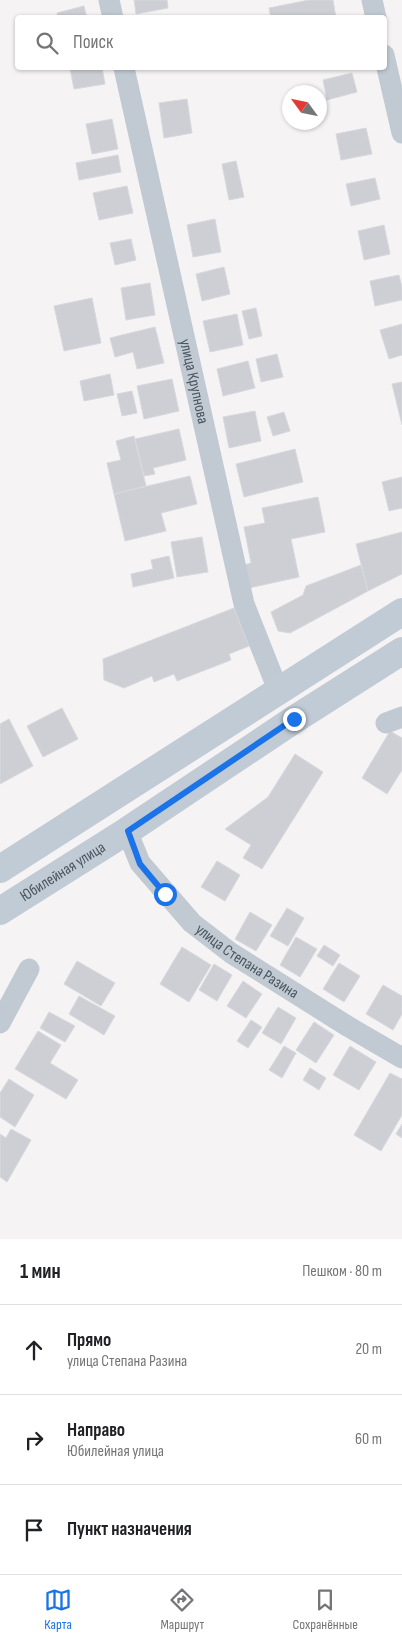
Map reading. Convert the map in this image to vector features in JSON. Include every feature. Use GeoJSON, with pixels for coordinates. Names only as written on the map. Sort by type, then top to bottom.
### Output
{"type":"FeatureCollection","features":[{"type":"Feature","properties":{"kind":"main road"},"geometry":{"type":"LineString","coordinates":[[0,869],[402,612]]}},
{"type":"Feature","properties":{"kind":"main road","name":"Юбилейная улица"},"geometry":{"type":"LineString","coordinates":[[0,911],[128,831],[294,719],[402,651]]}},
{"type":"Feature","properties":{"kind":"street"},"geometry":{"type":"LineString","coordinates":[[109,0],[112,15]]}},
{"type":"Feature","properties":{"kind":"street"},"geometry":{"type":"LineString","coordinates":[[372,0],[375,15]]}},
{"type":"Feature","properties":{"kind":"street"},"geometry":{"type":"LineString","coordinates":[[387,68],[402,134]]}},
{"type":"Feature","properties":{"kind":"street","name":"улица Крупнова"},"geometry":{"type":"LineString","coordinates":[[124,70],[244,604],[278,690]]}},
{"type":"Feature","properties":{"kind":"street","name":"улица Степана Разина"},"geometry":{"type":"LineString","coordinates":[[128,831],[140,864],[192,923],[232,953],[402,1058]]}},
{"type":"Feature","properties":{"kind":"street"},"geometry":{"type":"LineString","coordinates":[[0,1023],[29,969]]}},
{"type":"Feature","properties":{"kind":"building"},"geometry":{"type":"Polygon","coordinates":[[[134,0],[167,0],[168,8],[136,14],[134,0]]]}},
{"type":"Feature","properties":{"kind":"building"},"geometry":{"type":"Polygon","coordinates":[[[309,0],[333,0],[336,15],[270,15],[269,8],[309,0]]]}},
{"type":"Feature","properties":{"kind":"building"},"geometry":{"type":"Polygon","coordinates":[[[84,6],[86,15],[57,15],[57,13],[84,6]]]}},
{"type":"Feature","properties":{"kind":"building"},"geometry":{"type":"Polygon","coordinates":[[[70,70],[102,70],[105,84],[74,89],[70,70]]]}},
{"type":"Feature","properties":{"kind":"building"},"geometry":{"type":"Polygon","coordinates":[[[352,73],[357,92],[327,100],[327,85],[324,85],[323,80],[352,73]]]}},
{"type":"Feature","properties":{"kind":"building"},"geometry":{"type":"Polygon","coordinates":[[[187,99],[192,133],[164,138],[159,103],[187,99]]]}},
{"type":"Feature","properties":{"kind":"building"},"geometry":{"type":"Polygon","coordinates":[[[112,119],[118,149],[92,154],[86,124],[112,119]]]}},
{"type":"Feature","properties":{"kind":"building"},"geometry":{"type":"Polygon","coordinates":[[[366,128],[372,154],[341,160],[336,134],[366,128]]]}},
{"type":"Feature","properties":{"kind":"building"},"geometry":{"type":"Polygon","coordinates":[[[118,155],[121,172],[79,180],[76,163],[118,155]]]}},
{"type":"Feature","properties":{"kind":"building"},"geometry":{"type":"Polygon","coordinates":[[[236,161],[244,197],[229,200],[222,164],[236,161]]]}},
{"type":"Feature","properties":{"kind":"building"},"geometry":{"type":"Polygon","coordinates":[[[375,178],[380,199],[351,206],[346,184],[375,178]]]}},
{"type":"Feature","properties":{"kind":"building"},"geometry":{"type":"Polygon","coordinates":[[[127,186],[133,213],[99,220],[93,193],[127,186]]]}},
{"type":"Feature","properties":{"kind":"building"},"geometry":{"type":"Polygon","coordinates":[[[215,219],[221,252],[193,257],[187,225],[215,219]]]}},
{"type":"Feature","properties":{"kind":"building"},"geometry":{"type":"Polygon","coordinates":[[[384,225],[390,254],[364,260],[358,231],[384,225]]]}},
{"type":"Feature","properties":{"kind":"building"},"geometry":{"type":"Polygon","coordinates":[[[131,239],[136,260],[115,265],[110,243],[131,239]]]}},
{"type":"Feature","properties":{"kind":"building"},"geometry":{"type":"Polygon","coordinates":[[[224,267],[230,294],[202,301],[196,274],[224,267]]]}},
{"type":"Feature","properties":{"kind":"building"},"geometry":{"type":"Polygon","coordinates":[[[399,275],[402,287],[402,300],[375,306],[370,281],[399,275]]]}},
{"type":"Feature","properties":{"kind":"building"},"geometry":{"type":"Polygon","coordinates":[[[150,283],[155,315],[126,320],[121,288],[150,283]]]}},
{"type":"Feature","properties":{"kind":"building"},"geometry":{"type":"Polygon","coordinates":[[[92,298],[101,343],[64,351],[54,306],[92,298]]]}},
{"type":"Feature","properties":{"kind":"building"},"geometry":{"type":"Polygon","coordinates":[[[256,308],[262,336],[249,339],[242,311],[256,308]]]}},
{"type":"Feature","properties":{"kind":"building"},"geometry":{"type":"Polygon","coordinates":[[[237,314],[243,345],[210,352],[203,321],[237,314]]]}},
{"type":"Feature","properties":{"kind":"building"},"geometry":{"type":"Polygon","coordinates":[[[402,324],[402,355],[389,359],[380,330],[402,324]]]}},
{"type":"Feature","properties":{"kind":"building"},"geometry":{"type":"Polygon","coordinates":[[[155,327],[164,363],[137,369],[133,352],[115,357],[110,338],[155,327]]]}},
{"type":"Feature","properties":{"kind":"building"},"geometry":{"type":"Polygon","coordinates":[[[277,354],[283,377],[261,382],[256,359],[277,354]]]}},
{"type":"Feature","properties":{"kind":"building"},"geometry":{"type":"Polygon","coordinates":[[[248,361],[255,388],[223,396],[217,369],[248,361]]]}},
{"type":"Feature","properties":{"kind":"building"},"geometry":{"type":"Polygon","coordinates":[[[110,374],[114,395],[84,401],[80,381],[110,374]]]}},
{"type":"Feature","properties":{"kind":"building"},"geometry":{"type":"Polygon","coordinates":[[[172,379],[179,411],[144,419],[137,386],[172,379]]]}},
{"type":"Feature","properties":{"kind":"building"},"geometry":{"type":"Polygon","coordinates":[[[402,382],[402,425],[392,384],[402,382]]]}},
{"type":"Feature","properties":{"kind":"building"},"geometry":{"type":"Polygon","coordinates":[[[132,391],[137,413],[122,416],[117,394],[132,391]]]}},
{"type":"Feature","properties":{"kind":"building"},"geometry":{"type":"Polygon","coordinates":[[[255,411],[261,441],[229,448],[223,417],[255,411]]]}},
{"type":"Feature","properties":{"kind":"building"},"geometry":{"type":"Polygon","coordinates":[[[284,412],[290,431],[273,436],[267,417],[284,412]]]}},
{"type":"Feature","properties":{"kind":"building"},"geometry":{"type":"Polygon","coordinates":[[[179,429],[186,460],[153,468],[155,474],[144,476],[135,439],[179,429]]]}},
{"type":"Feature","properties":{"kind":"building"},"geometry":{"type":"Polygon","coordinates":[[[134,436],[146,486],[114,494],[107,463],[121,460],[116,441],[134,436]]]}},
{"type":"Feature","properties":{"kind":"building"},"geometry":{"type":"Polygon","coordinates":[[[295,449],[303,482],[244,497],[236,464],[295,449]]]}},
{"type":"Feature","properties":{"kind":"building"},"geometry":{"type":"Polygon","coordinates":[[[190,476],[197,504],[161,513],[166,531],[125,541],[114,494],[190,476]]]}},
{"type":"Feature","properties":{"kind":"building"},"geometry":{"type":"Polygon","coordinates":[[[402,477],[402,508],[389,511],[382,482],[402,477]]]}},
{"type":"Feature","properties":{"kind":"building"},"geometry":{"type":"Polygon","coordinates":[[[318,497],[325,532],[291,539],[299,577],[249,588],[244,565],[251,563],[244,527],[265,523],[262,508],[318,497]]]}},
{"type":"Feature","properties":{"kind":"building"},"geometry":{"type":"Polygon","coordinates":[[[402,532],[402,574],[368,591],[356,544],[402,532]]]}},
{"type":"Feature","properties":{"kind":"building"},"geometry":{"type":"Polygon","coordinates":[[[202,537],[208,572],[177,577],[171,542],[202,537]]]}},
{"type":"Feature","properties":{"kind":"building"},"geometry":{"type":"Polygon","coordinates":[[[169,556],[174,578],[133,587],[131,574],[153,569],[151,560],[169,556]]]}},
{"type":"Feature","properties":{"kind":"building"},"geometry":{"type":"Polygon","coordinates":[[[361,565],[368,591],[290,633],[278,631],[271,612],[303,595],[306,586],[361,565]]]}},
{"type":"Feature","properties":{"kind":"building"},"geometry":{"type":"Polygon","coordinates":[[[234,608],[249,646],[229,654],[231,660],[177,681],[174,674],[154,682],[152,676],[124,688],[104,680],[103,659],[234,608]]]}},
{"type":"Feature","properties":{"kind":"building"},"geometry":{"type":"Polygon","coordinates":[[[62,708],[78,739],[43,757],[27,726],[62,708]]]}},
{"type":"Feature","properties":{"kind":"building"},"geometry":{"type":"Polygon","coordinates":[[[9,719],[33,766],[0,784],[0,724],[9,719]]]}},
{"type":"Feature","properties":{"kind":"building"},"geometry":{"type":"Polygon","coordinates":[[[390,731],[402,738],[402,770],[387,794],[362,778],[390,731]]]}},
{"type":"Feature","properties":{"kind":"building"},"geometry":{"type":"Polygon","coordinates":[[[295,754],[323,772],[262,869],[243,858],[251,845],[225,829],[268,797],[295,754]]]}},
{"type":"Feature","properties":{"kind":"building"},"geometry":{"type":"Polygon","coordinates":[[[217,861],[240,875],[225,901],[201,887],[217,861]]]}},
{"type":"Feature","properties":{"kind":"building"},"geometry":{"type":"Polygon","coordinates":[[[287,908],[304,918],[288,946],[270,936],[287,908]]]}},
{"type":"Feature","properties":{"kind":"building"},"geometry":{"type":"Polygon","coordinates":[[[250,912],[272,925],[256,951],[235,939],[250,912]]]}},
{"type":"Feature","properties":{"kind":"building"},"geometry":{"type":"Polygon","coordinates":[[[296,937],[317,949],[300,977],[280,965],[296,937]]]}},
{"type":"Feature","properties":{"kind":"building"},"geometry":{"type":"Polygon","coordinates":[[[324,945],[340,955],[333,966],[317,956],[324,945]]]}},
{"type":"Feature","properties":{"kind":"building"},"geometry":{"type":"Polygon","coordinates":[[[182,947],[211,965],[189,1002],[160,984],[182,947]]]}},
{"type":"Feature","properties":{"kind":"building"},"geometry":{"type":"Polygon","coordinates":[[[77,961],[115,983],[101,1006],[64,984],[77,961]]]}},
{"type":"Feature","properties":{"kind":"building"},"geometry":{"type":"Polygon","coordinates":[[[339,963],[360,976],[344,1002],[323,989],[339,963]]]}},
{"type":"Feature","properties":{"kind":"building"},"geometry":{"type":"Polygon","coordinates":[[[214,964],[232,975],[217,1001],[199,990],[214,964]]]}},
{"type":"Feature","properties":{"kind":"building"},"geometry":{"type":"Polygon","coordinates":[[[243,981],[262,994],[246,1018],[227,1006],[243,981]]]}},
{"type":"Feature","properties":{"kind":"building"},"geometry":{"type":"Polygon","coordinates":[[[383,985],[402,996],[402,1014],[393,1030],[366,1014],[383,985]]]}},
{"type":"Feature","properties":{"kind":"building"},"geometry":{"type":"Polygon","coordinates":[[[79,996],[115,1016],[104,1035],[69,1014],[79,996]]]}},
{"type":"Feature","properties":{"kind":"building"},"geometry":{"type":"Polygon","coordinates":[[[278,1007],[296,1018],[281,1044],[262,1033],[278,1007]]]}},
{"type":"Feature","properties":{"kind":"building"},"geometry":{"type":"Polygon","coordinates":[[[49,1012],[75,1026],[65,1042],[40,1028],[49,1012]]]}},
{"type":"Feature","properties":{"kind":"building"},"geometry":{"type":"Polygon","coordinates":[[[251,1020],[262,1027],[248,1048],[237,1041],[251,1020]]]}},
{"type":"Feature","properties":{"kind":"building"},"geometry":{"type":"Polygon","coordinates":[[[314,1022],[334,1035],[316,1063],[296,1050],[314,1022]]]}},
{"type":"Feature","properties":{"kind":"building"},"geometry":{"type":"Polygon","coordinates":[[[38,1031],[61,1045],[50,1063],[78,1080],[66,1099],[15,1069],[38,1031]]]}},
{"type":"Feature","properties":{"kind":"building"},"geometry":{"type":"Polygon","coordinates":[[[284,1046],[296,1053],[282,1078],[269,1070],[284,1046]]]}},
{"type":"Feature","properties":{"kind":"building"},"geometry":{"type":"Polygon","coordinates":[[[350,1046],[376,1062],[359,1090],[333,1075],[350,1046]]]}},
{"type":"Feature","properties":{"kind":"building"},"geometry":{"type":"Polygon","coordinates":[[[310,1068],[326,1078],[319,1090],[303,1080],[310,1068]]]}},
{"type":"Feature","properties":{"kind":"building"},"geometry":{"type":"Polygon","coordinates":[[[390,1073],[402,1079],[402,1115],[381,1151],[354,1135],[390,1073]]]}},
{"type":"Feature","properties":{"kind":"building"},"geometry":{"type":"Polygon","coordinates":[[[9,1079],[34,1095],[15,1127],[0,1117],[0,1093],[9,1079]]]}},
{"type":"Feature","properties":{"kind":"building"},"geometry":{"type":"Polygon","coordinates":[[[402,1124],[402,1138],[396,1134],[402,1124]]]}},
{"type":"Feature","properties":{"kind":"building"},"geometry":{"type":"Polygon","coordinates":[[[11,1129],[31,1140],[7,1182],[0,1177],[0,1134],[6,1138],[11,1129]]]}},
{"type":"Feature","properties":{"kind":"route"},"geometry":{"type":"LineString","coordinates":[[165,894],[140,864],[128,831],[294,719]]}}]}
